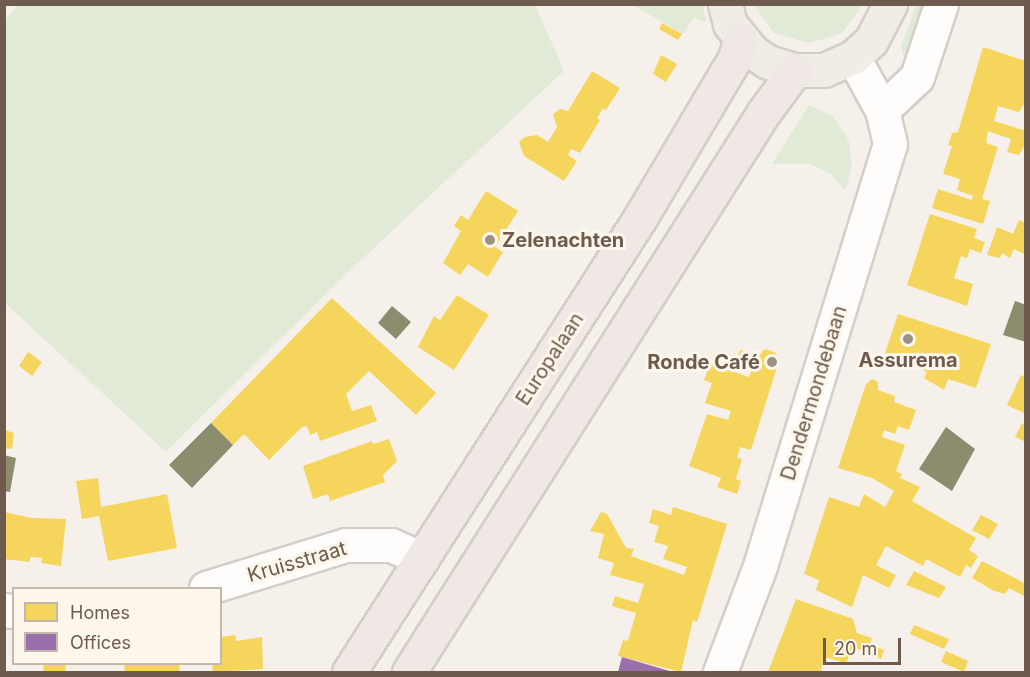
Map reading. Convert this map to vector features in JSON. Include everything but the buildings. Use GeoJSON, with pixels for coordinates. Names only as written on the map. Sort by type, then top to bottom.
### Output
{"type":"FeatureCollection","features":[{"type":"Feature","properties":{"kind":"highway","name":"Europalaan"},"geometry":{"type":"LineString","coordinates":[[349,672],[640,218],[735,58],[740,40]]}},
{"type":"Feature","properties":{"kind":"highway"},"geometry":{"type":"LineString","coordinates":[[409,672],[764,112],[795,70]]}},
{"type":"Feature","properties":{"kind":"main road"},"geometry":{"type":"LineString","coordinates":[[724,4],[740,40],[768,62],[795,70],[824,70],[853,57],[871,41],[890,4]]}},
{"type":"Feature","properties":{"kind":"street"},"geometry":{"type":"LineString","coordinates":[[882,110],[917,76],[941,4]]}},
{"type":"Feature","properties":{"kind":"street","name":"Dendermondebaan"},"geometry":{"type":"LineString","coordinates":[[720,672],[760,566],[880,185],[890,144],[882,110],[853,57]]}},
{"type":"Feature","properties":{"kind":"street","name":"Kruisstraat"},"geometry":{"type":"LineString","coordinates":[[209,587],[346,545],[391,545],[422,559]]}},
{"type":"Feature","properties":{"kind":"green space"},"geometry":{"type":"Polygon","coordinates":[[[19,5],[535,5],[564,71],[349,271],[166,452],[5,303],[5,20],[19,5]]]}},
{"type":"Feature","properties":{"kind":"green space"},"geometry":{"type":"Polygon","coordinates":[[[633,5],[702,5],[707,22],[694,18],[683,34],[633,5]]]}},
{"type":"Feature","properties":{"kind":"green space"},"geometry":{"type":"Polygon","coordinates":[[[754,5],[863,5],[841,34],[808,43],[774,33],[754,5]]]}},
{"type":"Feature","properties":{"kind":"green space"},"geometry":{"type":"Polygon","coordinates":[[[916,5],[927,5],[906,65],[901,47],[916,5]]]}},
{"type":"Feature","properties":{"kind":"green space"},"geometry":{"type":"Polygon","coordinates":[[[809,105],[833,116],[849,141],[852,167],[845,191],[832,175],[811,164],[772,164],[809,105]]]}},
{"type":"Feature","properties":{"kind":"place","name":"Zelenachten"},"geometry":{"type":"Point","coordinates":[490,240]}},
{"type":"Feature","properties":{"kind":"place","name":"Assurema"},"geometry":{"type":"Point","coordinates":[908,339]}},
{"type":"Feature","properties":{"kind":"place","name":"Ronde Café"},"geometry":{"type":"Point","coordinates":[772,362]}}]}
